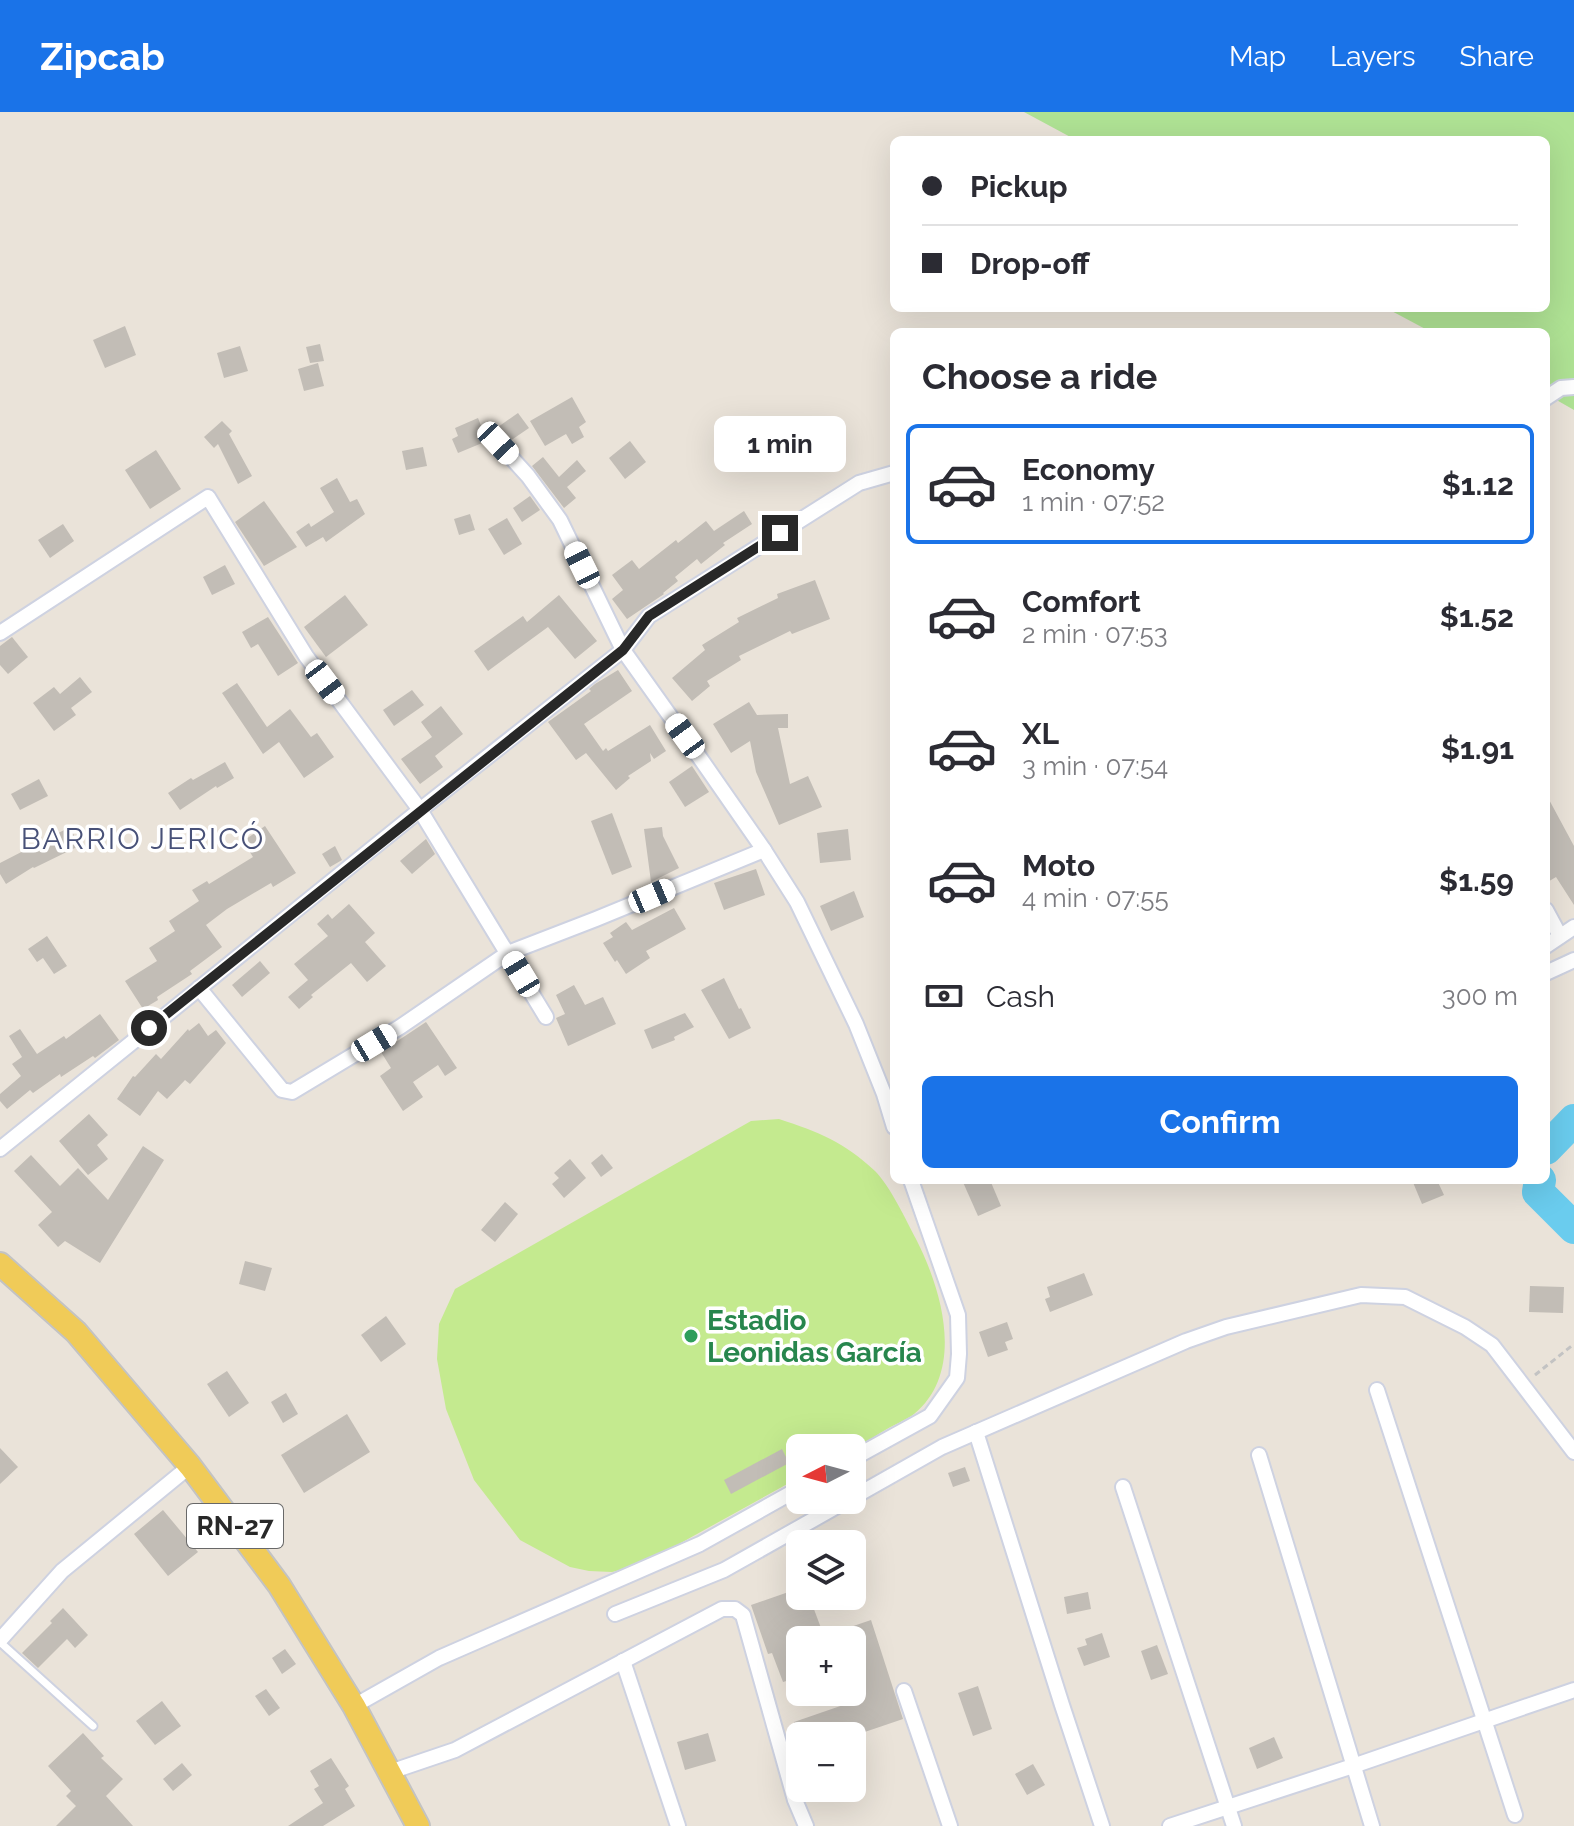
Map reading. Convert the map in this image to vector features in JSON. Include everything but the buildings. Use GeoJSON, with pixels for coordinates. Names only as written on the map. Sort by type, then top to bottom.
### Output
{"type":"FeatureCollection","features":[{"type":"Feature","properties":{"kind":"main road","name":"RN-27"},"geometry":{"type":"LineString","coordinates":[[0,1264],[76,1332],[190,1466],[279,1585],[354,1706],[418,1826]]}},
{"type":"Feature","properties":{"kind":"street"},"geometry":{"type":"LineString","coordinates":[[1550,395],[1561,388],[1574,387]]}},
{"type":"Feature","properties":{"kind":"street"},"geometry":{"type":"LineString","coordinates":[[498,443],[528,476],[560,520],[623,650],[797,902],[856,1024],[890,1114]]}},
{"type":"Feature","properties":{"kind":"street"},"geometry":{"type":"LineString","coordinates":[[0,1149],[623,650],[649,616],[859,483],[890,474]]}},
{"type":"Feature","properties":{"kind":"street"},"geometry":{"type":"LineString","coordinates":[[0,633],[208,497],[306,656],[420,810],[546,1017]]}},
{"type":"Feature","properties":{"kind":"street"},"geometry":{"type":"LineString","coordinates":[[199,988],[282,1090],[292,1092],[400,1027],[508,953],[764,850]]}},
{"type":"Feature","properties":{"kind":"street"},"geometry":{"type":"LineString","coordinates":[[1550,917],[1560,936]]}},
{"type":"Feature","properties":{"kind":"street"},"geometry":{"type":"LineString","coordinates":[[1550,943],[1574,927]]}},
{"type":"Feature","properties":{"kind":"street"},"geometry":{"type":"LineString","coordinates":[[1550,971],[1574,960]]}},
{"type":"Feature","properties":{"kind":"street"},"geometry":{"type":"LineString","coordinates":[[866,1451],[930,1416],[957,1378],[958,1315],[912,1184]]}},
{"type":"Feature","properties":{"kind":"street"},"geometry":{"type":"LineString","coordinates":[[866,1490],[942,1447],[1186,1341],[1226,1327],[1361,1295],[1405,1297],[1465,1327],[1492,1345],[1574,1452]]}},
{"type":"Feature","properties":{"kind":"street"},"geometry":{"type":"LineString","coordinates":[[1377,1390],[1515,1815]]}},
{"type":"Feature","properties":{"kind":"street"},"geometry":{"type":"LineString","coordinates":[[976,1432],[1102,1826]]}},
{"type":"Feature","properties":{"kind":"street"},"geometry":{"type":"LineString","coordinates":[[1259,1455],[1372,1826]]}},
{"type":"Feature","properties":{"kind":"street"},"geometry":{"type":"LineString","coordinates":[[0,1641],[62,1571],[190,1466]]}},
{"type":"Feature","properties":{"kind":"street"},"geometry":{"type":"LineString","coordinates":[[1123,1487],[1234,1826]]}},
{"type":"Feature","properties":{"kind":"street"},"geometry":{"type":"LineString","coordinates":[[354,1706],[439,1658],[700,1544],[786,1496]]}},
{"type":"Feature","properties":{"kind":"street"},"geometry":{"type":"LineString","coordinates":[[615,1614],[724,1570],[823,1514]]}},
{"type":"Feature","properties":{"kind":"street"},"geometry":{"type":"LineString","coordinates":[[390,1772],[455,1750],[722,1609],[735,1609],[743,1615],[795,1800],[806,1826]]}},
{"type":"Feature","properties":{"kind":"street"},"geometry":{"type":"LineString","coordinates":[[623,1661],[678,1826]]}},
{"type":"Feature","properties":{"kind":"street"},"geometry":{"type":"LineString","coordinates":[[1170,1826],[1574,1690]]}},
{"type":"Feature","properties":{"kind":"street"},"geometry":{"type":"LineString","coordinates":[[904,1691],[950,1826]]}},
{"type":"Feature","properties":{"kind":"lane"},"geometry":{"type":"LineString","coordinates":[[0,1641],[93,1726]]}},
{"type":"Feature","properties":{"kind":"path"},"geometry":{"type":"LineString","coordinates":[[1523,1385],[1574,1344]]}},
{"type":"Feature","properties":{"kind":"green space"},"geometry":{"type":"Polygon","coordinates":[[[1024,112],[1574,112],[1574,410],[1550,396],[1550,328],[1424,328],[1394,312],[1550,312],[1550,136],[1069,136],[1024,112]]]}},
{"type":"Feature","properties":{"kind":"green space","name":"Estadio Leonidas García"},"geometry":{"type":"Polygon","coordinates":[[[779,1119],[819,1134],[853,1152],[881,1177],[926,1259],[941,1305],[944,1353],[940,1376],[930,1396],[914,1414],[866,1441],[866,1434],[786,1434],[786,1485],[641,1565],[612,1572],[570,1567],[520,1540],[474,1480],[446,1409],[437,1359],[439,1324],[455,1289],[751,1121],[779,1119]]]}},
{"type":"Feature","properties":{"kind":"waterway"},"geometry":{"type":"LineString","coordinates":[[1550,1145],[1574,1120]]}},
{"type":"Feature","properties":{"kind":"waterway"},"geometry":{"type":"LineString","coordinates":[[1539,1184],[1538,1192],[1574,1228]]}},
{"type":"Feature","properties":{"kind":"place","name":"Estadio Leonidas García"},"geometry":{"type":"Point","coordinates":[691,1336]}},
{"type":"Feature","properties":{"kind":"district","name":"BARRIO JERICÓ"},"geometry":{"type":"Point","coordinates":[143,838]}},
{"type":"Feature","properties":{"kind":"route"},"geometry":{"type":"LineString","coordinates":[[149,1028],[623,650],[649,616],[780,533]]}}]}
